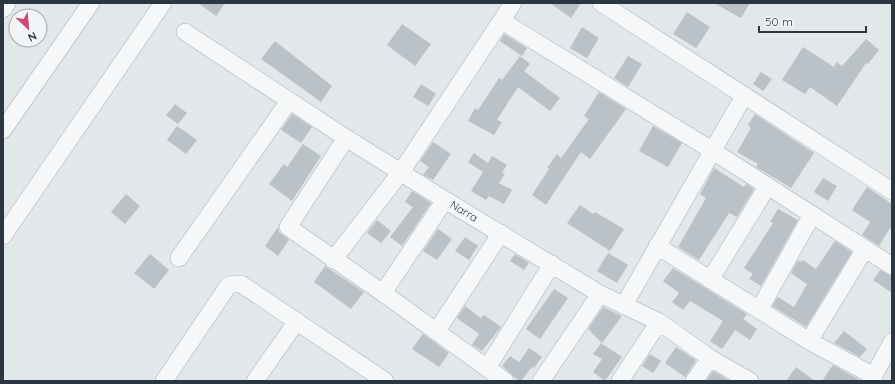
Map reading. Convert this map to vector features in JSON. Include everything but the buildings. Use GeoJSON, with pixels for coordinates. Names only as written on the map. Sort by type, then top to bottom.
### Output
{"type":"FeatureCollection","features":[{"type":"Feature","properties":{"kind":"street"},"geometry":{"type":"LineString","coordinates":[[3,9],[7,3]]}},
{"type":"Feature","properties":{"kind":"street"},"geometry":{"type":"LineString","coordinates":[[3,130],[91,3]]}},
{"type":"Feature","properties":{"kind":"street"},"geometry":{"type":"LineString","coordinates":[[3,236],[163,3]]}},
{"type":"Feature","properties":{"kind":"street"},"geometry":{"type":"LineString","coordinates":[[333,260],[401,172],[513,3]]}},
{"type":"Feature","properties":{"kind":"street"},"geometry":{"type":"LineString","coordinates":[[601,3],[892,191]]}},
{"type":"Feature","properties":{"kind":"street"},"geometry":{"type":"LineString","coordinates":[[502,21],[712,151],[892,266]]}},
{"type":"Feature","properties":{"kind":"street","name":"Narra"},"geometry":{"type":"LineString","coordinates":[[185,32],[346,138],[445,200],[600,294],[660,322],[710,358],[750,381]]}},
{"type":"Feature","properties":{"kind":"street"},"geometry":{"type":"LineString","coordinates":[[624,305],[744,96]]}},
{"type":"Feature","properties":{"kind":"street"},"geometry":{"type":"LineString","coordinates":[[180,258],[289,101]]}},
{"type":"Feature","properties":{"kind":"street"},"geometry":{"type":"LineString","coordinates":[[346,138],[288,228],[383,293],[505,381]]}},
{"type":"Feature","properties":{"kind":"street"},"geometry":{"type":"LineString","coordinates":[[710,280],[767,186]]}},
{"type":"Feature","properties":{"kind":"street"},"geometry":{"type":"LineString","coordinates":[[383,293],[445,200]]}},
{"type":"Feature","properties":{"kind":"street"},"geometry":{"type":"LineString","coordinates":[[759,310],[812,215]]}},
{"type":"Feature","properties":{"kind":"street"},"geometry":{"type":"LineString","coordinates":[[436,332],[500,233]]}},
{"type":"Feature","properties":{"kind":"street"},"geometry":{"type":"LineString","coordinates":[[657,246],[872,379],[892,342]]}},
{"type":"Feature","properties":{"kind":"street"},"geometry":{"type":"LineString","coordinates":[[809,341],[865,249]]}},
{"type":"Feature","properties":{"kind":"street"},"geometry":{"type":"LineString","coordinates":[[487,368],[552,264]]}},
{"type":"Feature","properties":{"kind":"street"},"geometry":{"type":"LineString","coordinates":[[164,381],[228,286],[233,284],[241,284],[385,381]]}},
{"type":"Feature","properties":{"kind":"street"},"geometry":{"type":"LineString","coordinates":[[541,381],[600,294]]}},
{"type":"Feature","properties":{"kind":"street"},"geometry":{"type":"LineString","coordinates":[[257,380],[297,321]]}},
{"type":"Feature","properties":{"kind":"street"},"geometry":{"type":"LineString","coordinates":[[620,381],[660,322]]}},
{"type":"Feature","properties":{"kind":"street"},"geometry":{"type":"LineString","coordinates":[[694,381],[710,358]]}}]}
